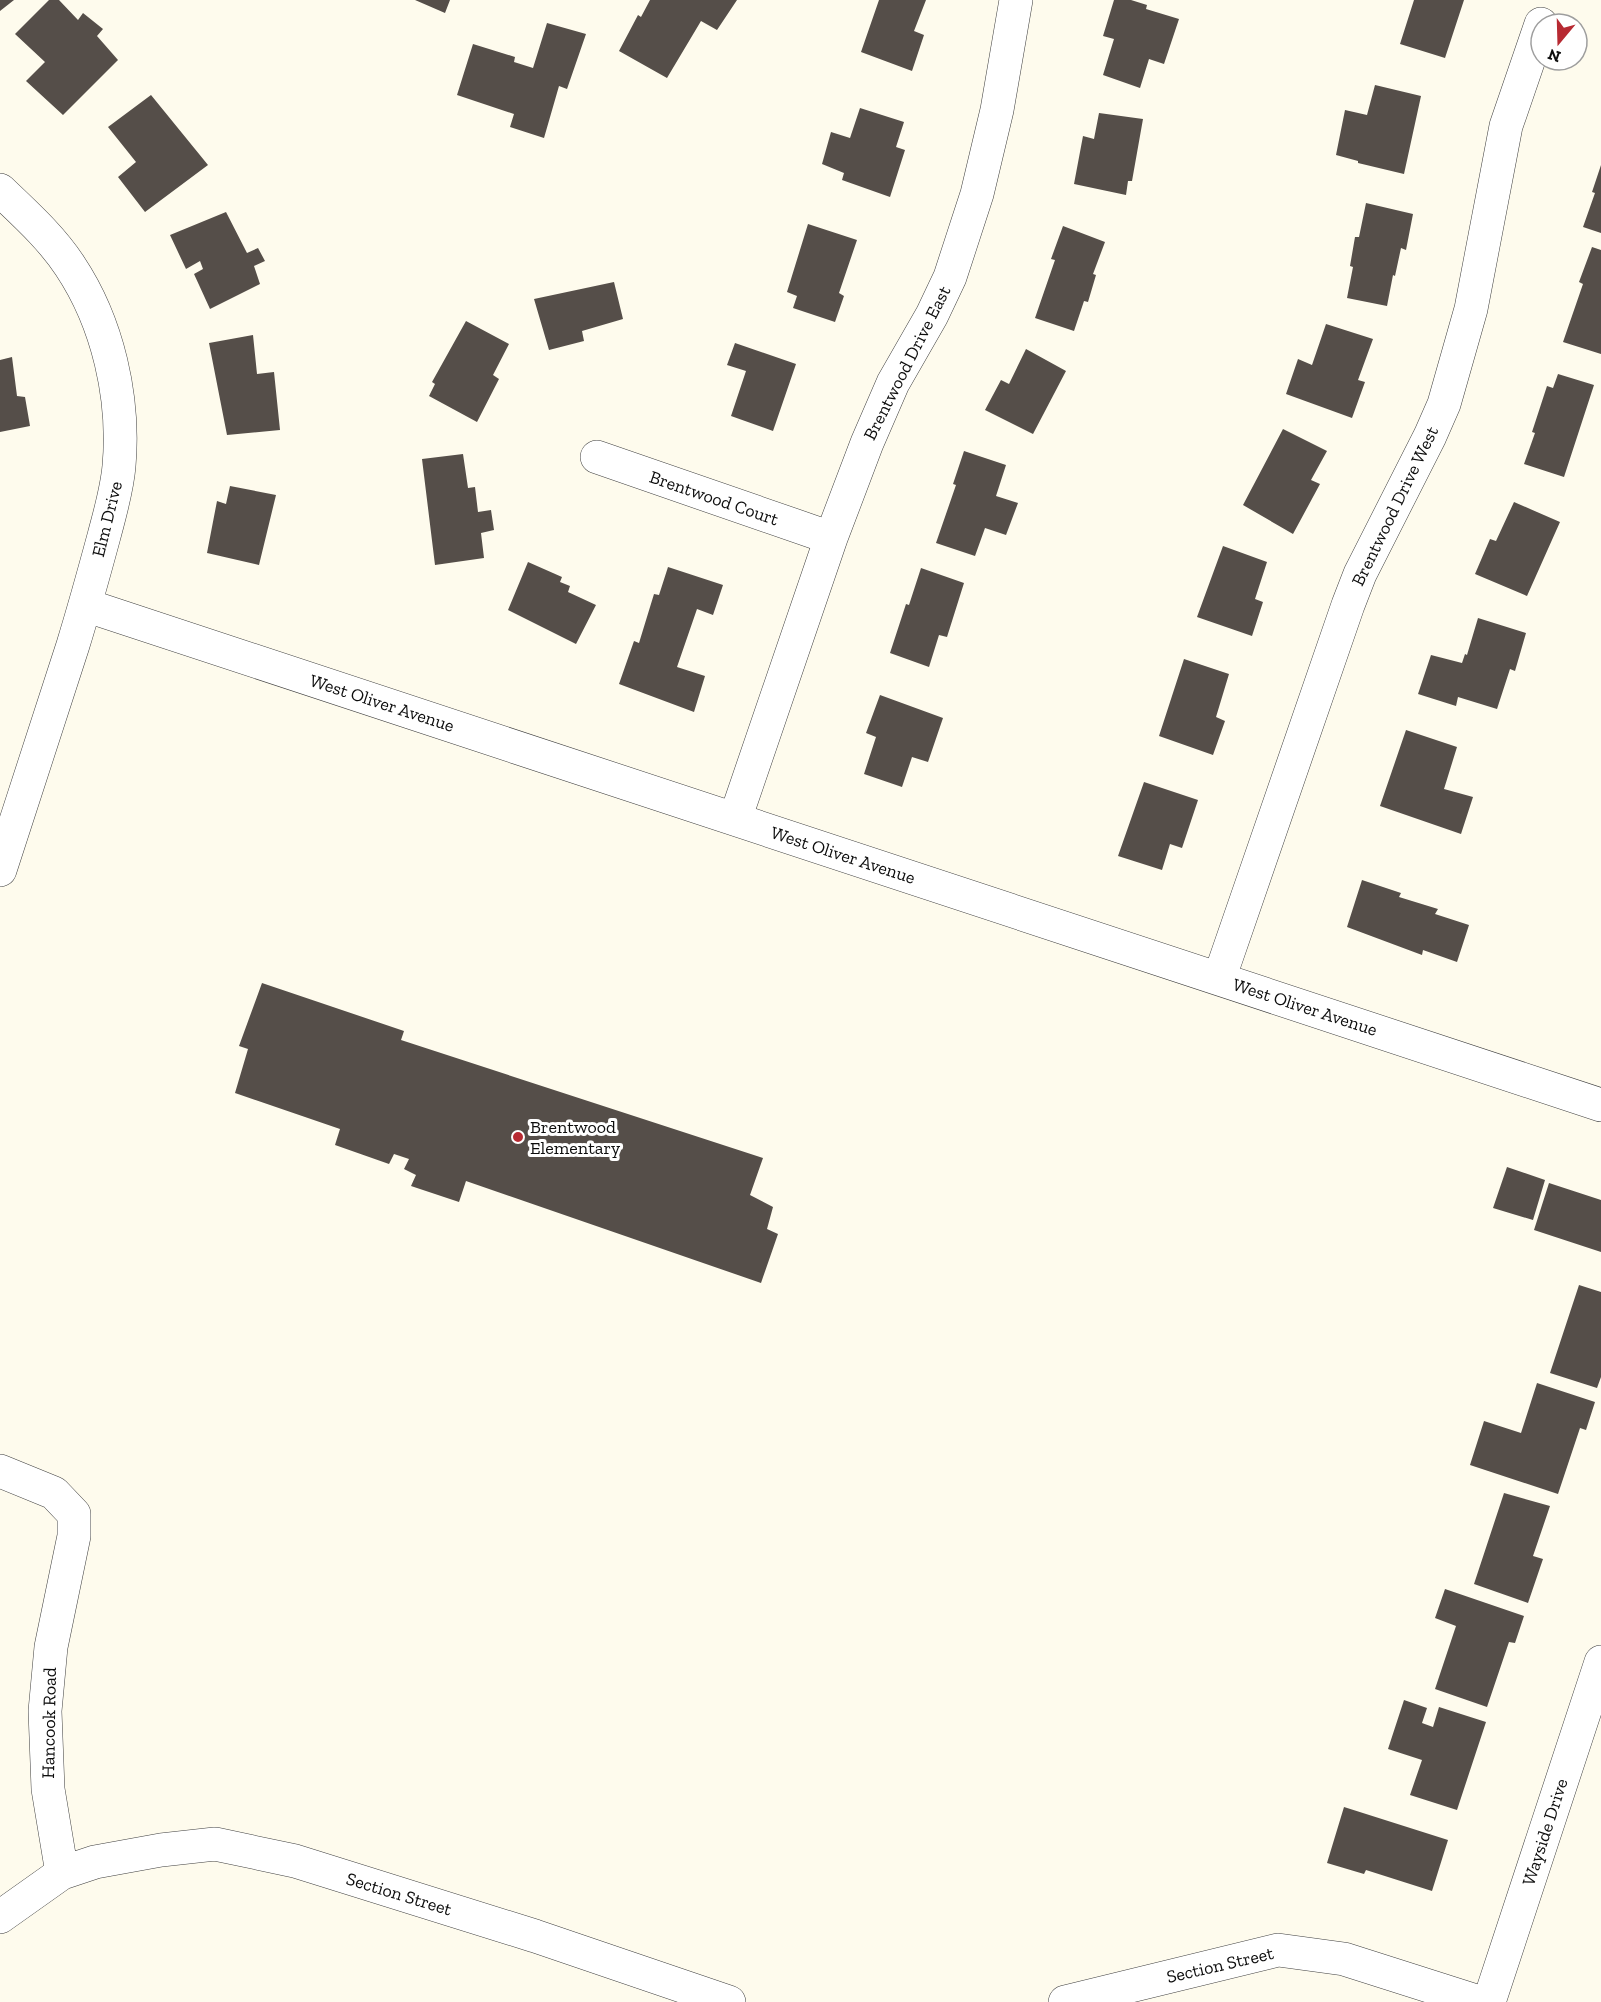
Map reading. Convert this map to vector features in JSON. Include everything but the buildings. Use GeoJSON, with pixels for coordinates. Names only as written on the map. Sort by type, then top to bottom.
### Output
{"type":"FeatureCollection","features":[{"type":"Feature","properties":{"kind":"street","name":"Brentwood Drive East"},"geometry":{"type":"LineString","coordinates":[[735,819],[831,538],[867,443],[893,383],[932,315],[950,277],[977,194],[995,121],[1016,0]]}},
{"type":"Feature","properties":{"kind":"street","name":"Brentwood Drive West"},"geometry":{"type":"LineString","coordinates":[[1219,979],[1348,604],[1360,574],[1444,404],[1474,297],[1506,126],[1529,59]]}},
{"type":"Feature","properties":{"kind":"street","name":"Elm Drive"},"geometry":{"type":"LineString","coordinates":[[0,190],[45,233],[70,266],[84,290],[99,324],[111,362],[118,394],[121,436],[115,493],[85,605],[0,870]]}},
{"type":"Feature","properties":{"kind":"street","name":"Brentwood Court"},"geometry":{"type":"LineString","coordinates":[[597,457],[831,538]]}},
{"type":"Feature","properties":{"kind":"street","name":"West Oliver Avenue"},"geometry":{"type":"LineString","coordinates":[[85,605],[1601,1105]]}},
{"type":"Feature","properties":{"kind":"street","name":"Hancook Road"},"geometry":{"type":"LineString","coordinates":[[0,1471],[54,1493],[74,1514],[74,1536],[51,1647],[45,1711],[48,1789],[62,1873]]}},
{"type":"Feature","properties":{"kind":"street","name":"Wayside Drive"},"geometry":{"type":"LineString","coordinates":[[1489,2002],[1601,1662]]}},
{"type":"Feature","properties":{"kind":"street","name":"Section Street"},"geometry":{"type":"LineString","coordinates":[[62,1873],[95,1862],[161,1850],[215,1844],[318,1869],[536,1936],[729,2002]]}},
{"type":"Feature","properties":{"kind":"street"},"geometry":{"type":"LineString","coordinates":[[0,1917],[62,1873]]}},
{"type":"Feature","properties":{"kind":"street","name":"Section Street"},"geometry":{"type":"LineString","coordinates":[[1065,2002],[1278,1950],[1344,1959],[1479,2002]]}},
{"type":"Feature","properties":{"kind":"place","name":"Brentwood Elementary"},"geometry":{"type":"Point","coordinates":[518,1137]}}]}
